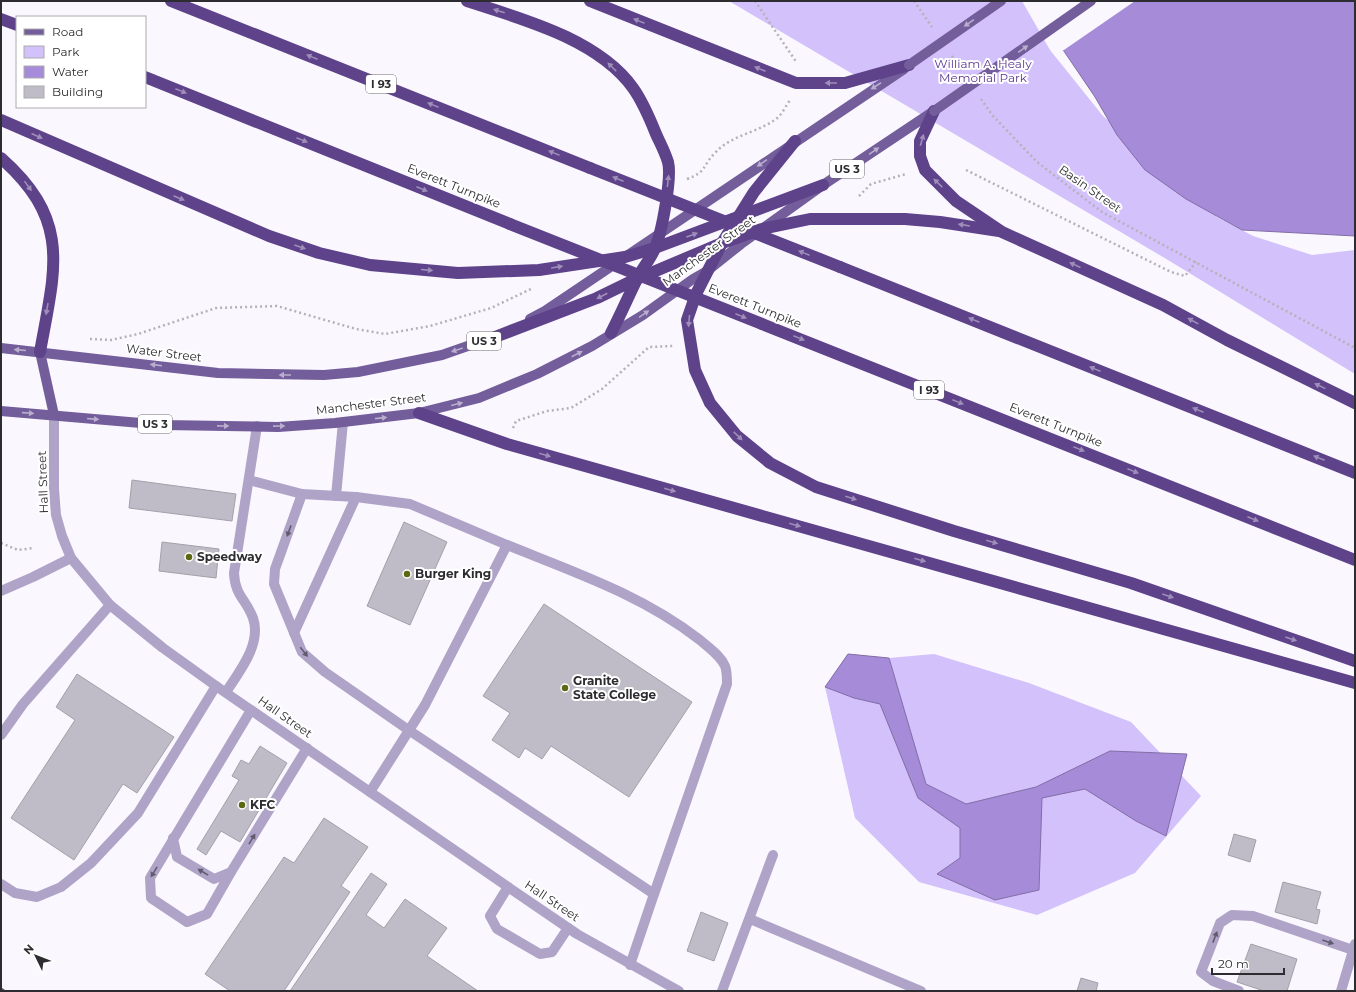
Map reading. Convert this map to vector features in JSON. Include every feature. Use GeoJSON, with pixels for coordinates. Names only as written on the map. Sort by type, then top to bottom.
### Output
{"type":"FeatureCollection","features":[{"type":"Feature","properties":{"kind":"highway","name":"I 93"},"geometry":{"type":"LineString","coordinates":[[172,1],[1355,473]]}},
{"type":"Feature","properties":{"kind":"highway"},"geometry":{"type":"LineString","coordinates":[[467,1],[530,21],[581,46],[608,63],[633,88],[652,122],[668,162],[669,178],[659,233],[655,248],[637,278],[625,307],[611,334]]}},
{"type":"Feature","properties":{"kind":"highway"},"geometry":{"type":"LineString","coordinates":[[590,1],[796,83],[845,83],[909,65]]}},
{"type":"Feature","properties":{"kind":"highway"},"geometry":{"type":"LineString","coordinates":[[1,19],[16,25]]}},
{"type":"Feature","properties":{"kind":"highway","name":"Everett Turnpike"},"geometry":{"type":"LineString","coordinates":[[146,77],[510,224],[1355,560]]}},
{"type":"Feature","properties":{"kind":"highway"},"geometry":{"type":"LineString","coordinates":[[934,111],[920,141],[920,156],[925,170],[956,201],[1002,232],[1163,305],[1227,340],[1355,404]]}},
{"type":"Feature","properties":{"kind":"highway"},"geometry":{"type":"LineString","coordinates":[[1,120],[269,236],[319,253],[370,266],[458,273],[539,270],[625,257],[655,248],[738,218],[823,185]]}},
{"type":"Feature","properties":{"kind":"highway"},"geometry":{"type":"LineString","coordinates":[[795,141],[754,192],[722,243],[696,294],[687,320],[695,370],[710,403],[737,436],[770,463],[816,486],[954,531],[1131,583],[1355,661]]}},
{"type":"Feature","properties":{"kind":"highway"},"geometry":{"type":"LineString","coordinates":[[1,158],[20,175],[38,199],[49,224],[54,252],[51,291],[40,352]]}},
{"type":"Feature","properties":{"kind":"highway"},"geometry":{"type":"LineString","coordinates":[[495,337],[597,298],[637,278],[722,243],[762,230],[810,219],[871,218],[940,222],[1002,232]]}},
{"type":"Feature","properties":{"kind":"highway"},"geometry":{"type":"LineString","coordinates":[[419,414],[515,446],[1355,683]]}},
{"type":"Feature","properties":{"kind":"main road","name":"US 3"},"geometry":{"type":"LineString","coordinates":[[495,337],[545,311],[909,65],[1001,1]]}},
{"type":"Feature","properties":{"kind":"main road","name":"Manchester Street"},"geometry":{"type":"LineString","coordinates":[[257,426],[343,422],[419,414],[486,395],[537,374],[592,346],[643,315],[693,279],[707,271],[741,244],[823,185],[934,111],[1091,1]]}},
{"type":"Feature","properties":{"kind":"main road","name":"Water Street"},"geometry":{"type":"LineString","coordinates":[[1,348],[218,373],[324,375],[358,372],[442,355],[495,337]]}},
{"type":"Feature","properties":{"kind":"main road","name":"Hall Street"},"geometry":{"type":"LineString","coordinates":[[40,352],[54,415]]}},
{"type":"Feature","properties":{"kind":"main road","name":"US 3"},"geometry":{"type":"LineString","coordinates":[[1,411],[164,425],[257,426]]}},
{"type":"Feature","properties":{"kind":"street","name":"Hall Street"},"geometry":{"type":"LineString","coordinates":[[54,415],[56,515],[71,558],[110,605],[163,648],[216,686],[568,928],[630,965],[679,991]]}},
{"type":"Feature","properties":{"kind":"street"},"geometry":{"type":"LineString","coordinates":[[336,496],[343,422]]}},
{"type":"Feature","properties":{"kind":"street"},"geometry":{"type":"LineString","coordinates":[[226,692],[244,664],[253,644],[255,630],[253,618],[235,586],[234,573],[250,480],[257,426]]}},
{"type":"Feature","properties":{"kind":"street"},"geometry":{"type":"LineString","coordinates":[[250,480],[302,494],[356,497],[410,504],[638,599],[690,633],[716,653],[726,667],[727,684],[630,965]]}},
{"type":"Feature","properties":{"kind":"street"},"geometry":{"type":"LineString","coordinates":[[302,494],[275,569],[274,584],[302,652],[325,672],[410,732],[654,894]]}},
{"type":"Feature","properties":{"kind":"street"},"geometry":{"type":"LineString","coordinates":[[294,633],[356,497]]}},
{"type":"Feature","properties":{"kind":"street"},"geometry":{"type":"LineString","coordinates":[[370,792],[410,732],[425,705],[507,545]]}},
{"type":"Feature","properties":{"kind":"street"},"geometry":{"type":"LineString","coordinates":[[1,590],[34,577],[71,558]]}},
{"type":"Feature","properties":{"kind":"street"},"geometry":{"type":"LineString","coordinates":[[1,735],[22,704],[110,605]]}},
{"type":"Feature","properties":{"kind":"street"},"geometry":{"type":"LineString","coordinates":[[1,884],[15,893],[37,897],[61,887],[91,863],[138,813],[216,686]]}},
{"type":"Feature","properties":{"kind":"street"},"geometry":{"type":"LineString","coordinates":[[252,710],[150,878],[151,898],[187,922],[207,914],[307,748]]}},
{"type":"Feature","properties":{"kind":"street"},"geometry":{"type":"LineString","coordinates":[[174,838],[178,857],[214,879],[231,872]]}},
{"type":"Feature","properties":{"kind":"street"},"geometry":{"type":"LineString","coordinates":[[722,991],[774,855]]}},
{"type":"Feature","properties":{"kind":"street"},"geometry":{"type":"LineString","coordinates":[[508,887],[490,916],[497,929],[540,954],[552,952],[568,928]]}},
{"type":"Feature","properties":{"kind":"street"},"geometry":{"type":"LineString","coordinates":[[1240,991],[1213,981],[1201,972],[1220,923],[1232,915],[1253,916],[1354,947],[1341,991]]}},
{"type":"Feature","properties":{"kind":"street"},"geometry":{"type":"LineString","coordinates":[[750,919],[921,991]]}},
{"type":"Feature","properties":{"kind":"path"},"geometry":{"type":"LineString","coordinates":[[755,1],[801,68]]}},
{"type":"Feature","properties":{"kind":"path"},"geometry":{"type":"LineString","coordinates":[[914,1],[936,33]]}},
{"type":"Feature","properties":{"kind":"path"},"geometry":{"type":"LineString","coordinates":[[949,52],[962,72]]}},
{"type":"Feature","properties":{"kind":"path","name":"Basin Street"},"geometry":{"type":"LineString","coordinates":[[980,97],[993,116],[1037,162],[1102,212],[1355,348]]}},
{"type":"Feature","properties":{"kind":"path"},"geometry":{"type":"LineString","coordinates":[[686,179],[700,174],[715,152],[735,138],[759,128],[777,118],[791,98]]}},
{"type":"Feature","properties":{"kind":"path"},"geometry":{"type":"LineString","coordinates":[[966,170],[1171,272],[1185,276],[1196,262]]}},
{"type":"Feature","properties":{"kind":"path"},"geometry":{"type":"LineString","coordinates":[[859,196],[871,184],[907,173]]}},
{"type":"Feature","properties":{"kind":"path"},"geometry":{"type":"LineString","coordinates":[[89,339],[111,340],[138,334],[216,308],[277,306],[356,330],[385,334],[430,326],[491,308],[532,289]]}},
{"type":"Feature","properties":{"kind":"path"},"geometry":{"type":"LineString","coordinates":[[512,428],[516,421],[547,411],[571,408],[602,389],[649,347],[673,346]]}},
{"type":"Feature","properties":{"kind":"path"},"geometry":{"type":"LineString","coordinates":[[1,544],[18,550],[34,548]]}},
{"type":"Feature","properties":{"kind":"green space","name":"William A. Healy Memorial Park"},"geometry":{"type":"Polygon","coordinates":[[[729,1],[1022,1],[1050,50],[1103,116],[1217,217],[1253,236],[1312,255],[1355,250],[1355,374],[1168,260],[729,1]]]}},
{"type":"Feature","properties":{"kind":"green space"},"geometry":{"type":"Polygon","coordinates":[[[848,654],[889,658],[934,654],[1029,683],[1131,722],[1201,796],[1135,873],[1037,915],[919,882],[855,818],[825,687],[848,654]]]}},
{"type":"Feature","properties":{"kind":"water"},"geometry":{"type":"Polygon","coordinates":[[[1030,1],[1355,1],[1355,236],[1242,230],[1186,199],[1145,170],[1117,135],[1095,97],[1030,1]]]}},
{"type":"Feature","properties":{"kind":"water"},"geometry":{"type":"Polygon","coordinates":[[[848,654],[889,658],[926,784],[966,804],[1036,787],[1110,751],[1187,754],[1166,836],[1136,821],[1085,789],[1042,798],[1039,890],[995,900],[937,874],[960,858],[960,828],[918,798],[880,704],[854,698],[825,687],[848,654]]]}},
{"type":"Feature","properties":{"kind":"pier"},"geometry":{"type":"Polygon","coordinates":[[[1028,1],[1135,1],[1061,52],[1028,1]]]}},
{"type":"Feature","properties":{"kind":"building"},"geometry":{"type":"Polygon","coordinates":[[[132,480],[236,494],[232,521],[129,508],[132,480]]]}},
{"type":"Feature","properties":{"kind":"building","name":"Burger King"},"geometry":{"type":"Polygon","coordinates":[[[404,522],[447,542],[410,625],[367,606],[404,522]]]}},
{"type":"Feature","properties":{"kind":"building"},"geometry":{"type":"Polygon","coordinates":[[[162,542],[219,549],[216,578],[159,571],[162,542]]]}},
{"type":"Feature","properties":{"kind":"building"},"geometry":{"type":"Polygon","coordinates":[[[544,604],[692,702],[629,797],[551,746],[542,759],[525,748],[519,758],[492,740],[510,713],[483,696],[544,604]]]}},
{"type":"Feature","properties":{"kind":"building"},"geometry":{"type":"Polygon","coordinates":[[[77,674],[174,737],[137,793],[123,784],[74,860],[11,818],[75,720],[56,707],[77,674]]]}},
{"type":"Feature","properties":{"kind":"building","name":"KFC"},"geometry":{"type":"Polygon","coordinates":[[[260,746],[287,763],[240,842],[221,831],[206,855],[197,849],[239,780],[232,776],[241,760],[249,764],[260,746]]]}},
{"type":"Feature","properties":{"kind":"building"},"geometry":{"type":"Polygon","coordinates":[[[324,818],[368,847],[341,886],[350,892],[284,991],[230,991],[205,974],[284,857],[294,863],[324,818]]]}},
{"type":"Feature","properties":{"kind":"building"},"geometry":{"type":"Polygon","coordinates":[[[1234,834],[1256,840],[1250,862],[1228,855],[1234,834]]]}},
{"type":"Feature","properties":{"kind":"building"},"geometry":{"type":"Polygon","coordinates":[[[371,873],[387,884],[366,915],[384,928],[405,899],[447,928],[427,956],[478,991],[290,991],[371,873]]]}},
{"type":"Feature","properties":{"kind":"building"},"geometry":{"type":"Polygon","coordinates":[[[1283,882],[1321,892],[1316,909],[1320,910],[1317,924],[1275,912],[1283,882]]]}},
{"type":"Feature","properties":{"kind":"building"},"geometry":{"type":"Polygon","coordinates":[[[701,912],[728,923],[714,961],[687,951],[701,912]]]}},
{"type":"Feature","properties":{"kind":"building"},"geometry":{"type":"Polygon","coordinates":[[[1251,944],[1297,959],[1287,991],[1264,991],[1237,982],[1251,944]]]}},
{"type":"Feature","properties":{"kind":"building"},"geometry":{"type":"Polygon","coordinates":[[[1081,978],[1098,983],[1096,991],[1077,991],[1081,978]]]}},
{"type":"Feature","properties":{"kind":"place","name":"Speedway"},"geometry":{"type":"Point","coordinates":[189,557]}},
{"type":"Feature","properties":{"kind":"place","name":"Burger King"},"geometry":{"type":"Point","coordinates":[407,574]}},
{"type":"Feature","properties":{"kind":"place","name":"Granite State College"},"geometry":{"type":"Point","coordinates":[565,688]}},
{"type":"Feature","properties":{"kind":"place","name":"KFC"},"geometry":{"type":"Point","coordinates":[242,805]}}]}
